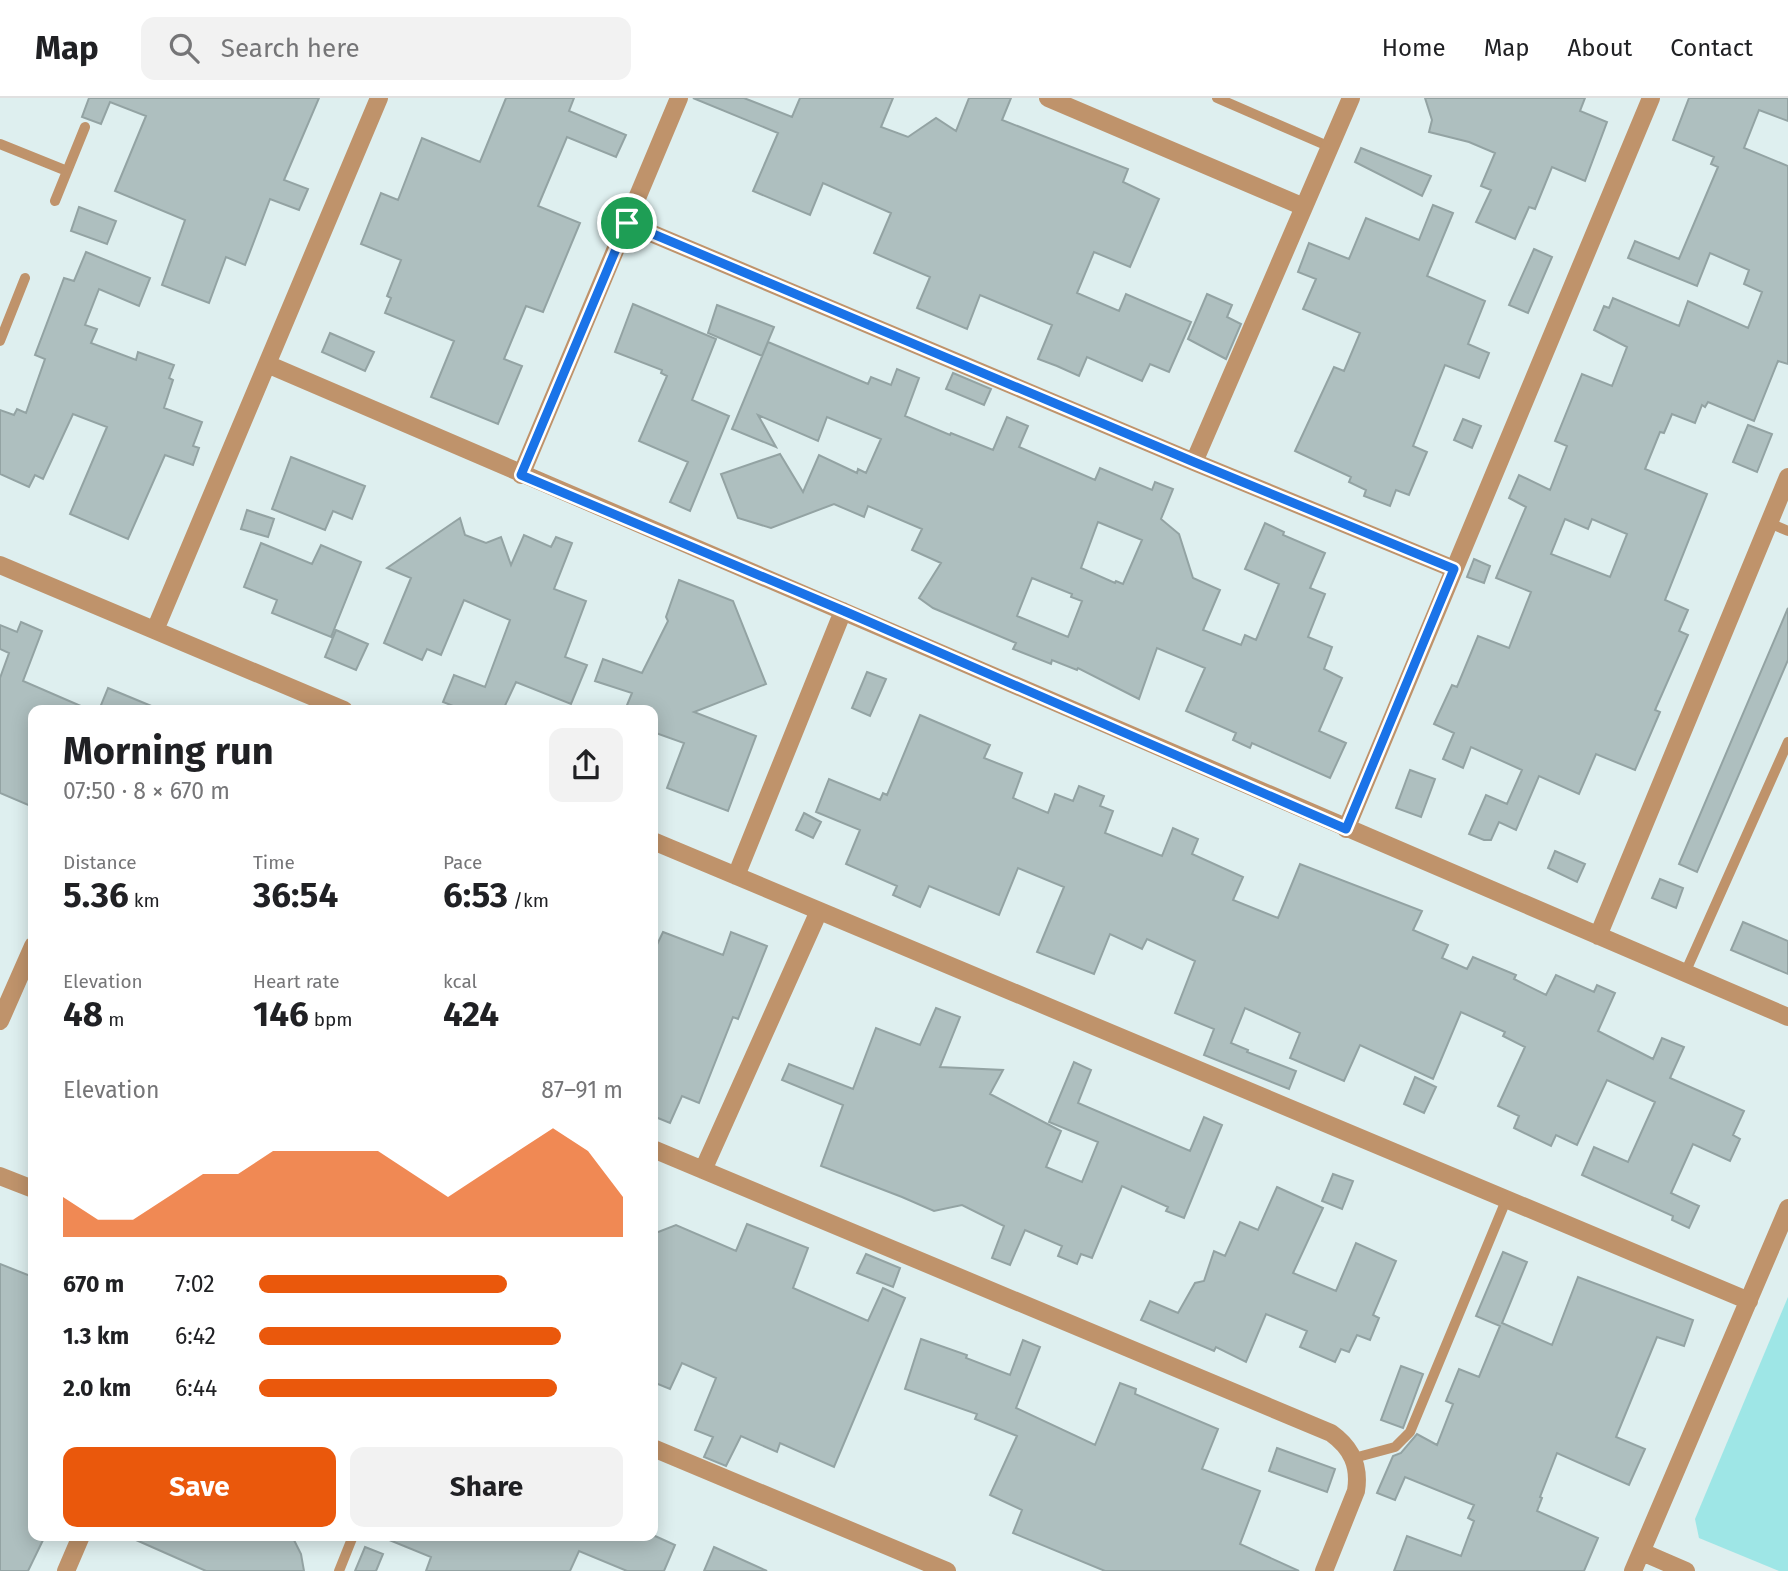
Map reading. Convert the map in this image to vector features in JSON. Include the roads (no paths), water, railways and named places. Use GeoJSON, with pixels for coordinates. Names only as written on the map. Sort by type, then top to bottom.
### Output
{"type":"FeatureCollection","features":[{"type":"Feature","properties":{"kind":"street"},"geometry":{"type":"LineString","coordinates":[[155,630],[379,98]]}},
{"type":"Feature","properties":{"kind":"street"},"geometry":{"type":"LineString","coordinates":[[521,475],[679,98]]}},
{"type":"Feature","properties":{"kind":"street"},"geometry":{"type":"LineString","coordinates":[[1194,462],[1351,98]]}},
{"type":"Feature","properties":{"kind":"street"},"geometry":{"type":"LineString","coordinates":[[1346,829],[1651,98]]}},
{"type":"Feature","properties":{"kind":"street"},"geometry":{"type":"LineString","coordinates":[[1050,99],[1304,207]]}},
{"type":"Feature","properties":{"kind":"street"},"geometry":{"type":"LineString","coordinates":[[627,223],[1454,569]]}},
{"type":"Feature","properties":{"kind":"street"},"geometry":{"type":"LineString","coordinates":[[267,365],[1788,1017]]}},
{"type":"Feature","properties":{"kind":"street"},"geometry":{"type":"LineString","coordinates":[[1598,936],[1788,477]]}},
{"type":"Feature","properties":{"kind":"street"},"geometry":{"type":"LineString","coordinates":[[0,565],[332,705]]}},
{"type":"Feature","properties":{"kind":"street"},"geometry":{"type":"LineString","coordinates":[[736,876],[844,611]]}},
{"type":"Feature","properties":{"kind":"street"},"geometry":{"type":"LineString","coordinates":[[658,843],[1749,1301]]}},
{"type":"Feature","properties":{"kind":"street"},"geometry":{"type":"LineString","coordinates":[[703,1170],[819,911]]}},
{"type":"Feature","properties":{"kind":"street"},"geometry":{"type":"LineString","coordinates":[[0,1021],[28,957]]}},
{"type":"Feature","properties":{"kind":"street"},"geometry":{"type":"LineString","coordinates":[[658,1151],[1331,1433],[1348,1448],[1354,1458],[1357,1469],[1356,1491],[1324,1571]]}},
{"type":"Feature","properties":{"kind":"street"},"geometry":{"type":"LineString","coordinates":[[0,1176],[28,1187]]}},
{"type":"Feature","properties":{"kind":"street"},"geometry":{"type":"LineString","coordinates":[[1633,1571],[1788,1208]]}},
{"type":"Feature","properties":{"kind":"street"},"geometry":{"type":"LineString","coordinates":[[658,1450],[947,1571]]}},
{"type":"Feature","properties":{"kind":"street"},"geometry":{"type":"LineString","coordinates":[[66,1571],[79,1541]]}},
{"type":"Feature","properties":{"kind":"street"},"geometry":{"type":"LineString","coordinates":[[1642,1552],[1686,1571]]}},
{"type":"Feature","properties":{"kind":"lane"},"geometry":{"type":"LineString","coordinates":[[1217,98],[1330,146]]}},
{"type":"Feature","properties":{"kind":"lane"},"geometry":{"type":"LineString","coordinates":[[55,201],[85,127]]}},
{"type":"Feature","properties":{"kind":"lane"},"geometry":{"type":"LineString","coordinates":[[0,145],[67,171]]}},
{"type":"Feature","properties":{"kind":"lane"},"geometry":{"type":"LineString","coordinates":[[0,341],[25,278]]}},
{"type":"Feature","properties":{"kind":"lane"},"geometry":{"type":"LineString","coordinates":[[1769,523],[1788,531]]}},
{"type":"Feature","properties":{"kind":"lane"},"geometry":{"type":"LineString","coordinates":[[1685,973],[1788,743]]}},
{"type":"Feature","properties":{"kind":"lane"},"geometry":{"type":"LineString","coordinates":[[1354,1458],[1395,1447],[1410,1432],[1507,1198]]}},
{"type":"Feature","properties":{"kind":"lane"},"geometry":{"type":"LineString","coordinates":[[339,1571],[351,1541]]}}]}
